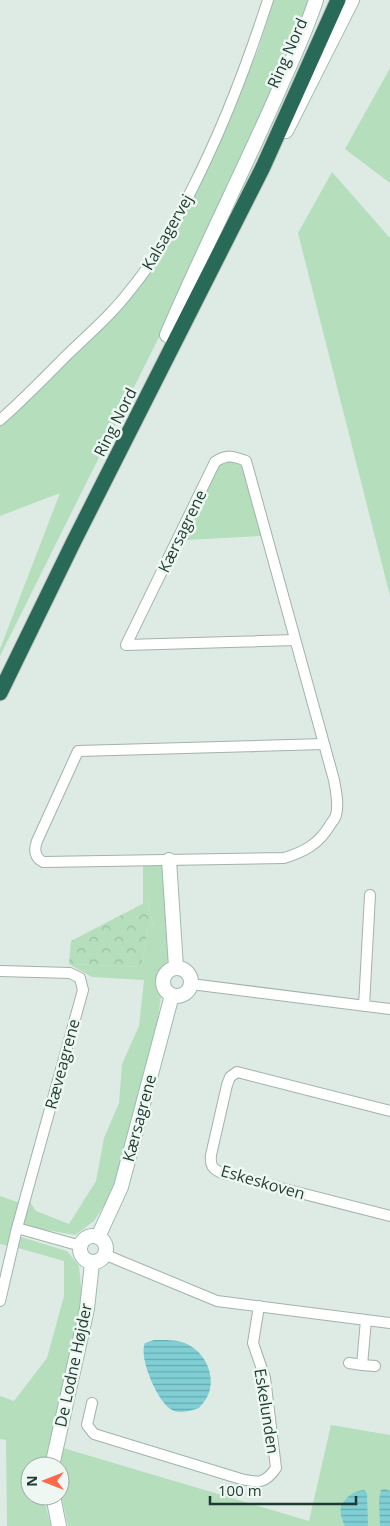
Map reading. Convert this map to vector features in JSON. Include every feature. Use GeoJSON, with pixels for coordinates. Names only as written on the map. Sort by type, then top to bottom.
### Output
{"type":"FeatureCollection","features":[{"type":"Feature","properties":{"kind":"highway","name":"Ring Nord"},"geometry":{"type":"LineString","coordinates":[[0,673],[167,335],[200,276],[256,164],[330,0]]}},
{"type":"Feature","properties":{"kind":"highway","name":"Ring Nord"},"geometry":{"type":"LineString","coordinates":[[0,693],[74,541],[262,167],[338,0]]}},
{"type":"Feature","properties":{"kind":"street","name":"Kalsagervej"},"geometry":{"type":"LineString","coordinates":[[0,420],[99,324],[131,290],[157,253],[195,184],[227,114],[252,50],[268,0]]}},
{"type":"Feature","properties":{"kind":"street"},"geometry":{"type":"LineString","coordinates":[[167,335],[251,152],[308,23],[316,0]]}},
{"type":"Feature","properties":{"kind":"street"},"geometry":{"type":"LineString","coordinates":[[262,167],[278,148],[352,0]]}},
{"type":"Feature","properties":{"kind":"street","name":"Kærsagrene"},"geometry":{"type":"LineString","coordinates":[[295,640],[126,645],[215,462],[224,457],[237,458],[246,462],[334,780],[337,799],[336,816],[324,835],[314,845],[284,858],[43,862],[38,860],[34,847],[78,751],[324,744]]}},
{"type":"Feature","properties":{"kind":"street"},"geometry":{"type":"LineString","coordinates":[[169,860],[176,967]]}},
{"type":"Feature","properties":{"kind":"street"},"geometry":{"type":"LineString","coordinates":[[364,1006],[370,895]]}},
{"type":"Feature","properties":{"kind":"street"},"geometry":{"type":"LineString","coordinates":[[176,967],[189,974],[191,984],[182,995],[172,995],[163,986],[163,977],[168,970],[176,967]]}},
{"type":"Feature","properties":{"kind":"street","name":"Ræveagrene"},"geometry":{"type":"LineString","coordinates":[[0,971],[70,973],[80,978],[83,990],[17,1228],[0,1301]]}},
{"type":"Feature","properties":{"kind":"street"},"geometry":{"type":"LineString","coordinates":[[191,984],[390,1009]]}},
{"type":"Feature","properties":{"kind":"street","name":"Kærsagrene"},"geometry":{"type":"LineString","coordinates":[[98,1237],[121,1187],[172,995]]}},
{"type":"Feature","properties":{"kind":"street","name":"Eskeskoven"},"geometry":{"type":"LineString","coordinates":[[390,1111],[237,1072],[230,1077],[227,1085],[210,1164],[214,1170],[222,1173],[390,1216]]}},
{"type":"Feature","properties":{"kind":"street"},"geometry":{"type":"LineString","coordinates":[[17,1228],[81,1246]]}},
{"type":"Feature","properties":{"kind":"street"},"geometry":{"type":"LineString","coordinates":[[98,1237],[102,1239],[106,1246],[106,1255],[100,1261],[92,1263],[84,1258],[80,1250],[86,1238],[98,1237]]}},
{"type":"Feature","properties":{"kind":"street"},"geometry":{"type":"LineString","coordinates":[[106,1255],[217,1301],[390,1323]]}},
{"type":"Feature","properties":{"kind":"street","name":"De Lodne Højder"},"geometry":{"type":"LineString","coordinates":[[54,1456],[87,1309],[92,1263]]}},
{"type":"Feature","properties":{"kind":"street","name":"Eskelunden"},"geometry":{"type":"LineString","coordinates":[[92,1403],[87,1425],[94,1434],[241,1479],[257,1482],[269,1478],[276,1468],[266,1378],[253,1343],[259,1306]]}},
{"type":"Feature","properties":{"kind":"street"},"geometry":{"type":"LineString","coordinates":[[362,1365],[366,1320]]}},
{"type":"Feature","properties":{"kind":"street"},"geometry":{"type":"LineString","coordinates":[[349,1363],[375,1366]]}},
{"type":"Feature","properties":{"kind":"street"},"geometry":{"type":"LineString","coordinates":[[55,1506],[59,1526]]}},
{"type":"Feature","properties":{"kind":"green space"},"geometry":{"type":"Polygon","coordinates":[[[274,0],[311,0],[303,24],[161,333],[0,656],[0,649],[60,493],[0,516],[0,423],[136,292],[178,228],[258,50],[274,0]]]}},
{"type":"Feature","properties":{"kind":"green space"},"geometry":{"type":"Polygon","coordinates":[[[390,68],[390,183],[345,149],[390,68]]]}},
{"type":"Feature","properties":{"kind":"green space"},"geometry":{"type":"Polygon","coordinates":[[[332,172],[390,238],[390,596],[298,233],[332,172]]]}},
{"type":"Feature","properties":{"kind":"green space"},"geometry":{"type":"Polygon","coordinates":[[[225,460],[242,466],[261,536],[185,540],[217,466],[225,460]]]}},
{"type":"Feature","properties":{"kind":"green space"},"geometry":{"type":"Polygon","coordinates":[[[164,864],[168,961],[159,970],[155,982],[161,996],[156,1032],[115,1188],[94,1221],[75,1235],[23,1226],[30,1202],[36,1211],[69,1224],[96,1181],[104,1138],[119,1103],[122,1064],[139,1026],[144,980],[92,977],[69,964],[141,967],[148,927],[153,926],[148,901],[143,904],[143,865],[164,864]]]}},
{"type":"Feature","properties":{"kind":"green space"},"geometry":{"type":"Polygon","coordinates":[[[148,901],[153,926],[148,927],[141,967],[69,964],[71,941],[148,901]]]}},
{"type":"Feature","properties":{"kind":"green space"},"geometry":{"type":"Polygon","coordinates":[[[0,1196],[20,1203],[9,1246],[0,1244],[0,1196]]]}},
{"type":"Feature","properties":{"kind":"green space"},"geometry":{"type":"Polygon","coordinates":[[[21,1237],[67,1251],[79,1266],[82,1298],[46,1456],[20,1456],[20,1506],[46,1506],[51,1526],[7,1526],[6,1440],[0,1439],[0,1396],[14,1401],[47,1358],[64,1296],[64,1261],[18,1248],[21,1237]]]}},
{"type":"Feature","properties":{"kind":"green space"},"geometry":{"type":"Polygon","coordinates":[[[331,1425],[390,1435],[390,1526],[68,1526],[64,1506],[70,1506],[70,1456],[62,1456],[63,1448],[309,1521],[331,1425]]]}},
{"type":"Feature","properties":{"kind":"water"},"geometry":{"type":"Polygon","coordinates":[[[154,1340],[172,1340],[185,1343],[195,1349],[205,1360],[211,1381],[207,1397],[199,1408],[178,1412],[172,1410],[161,1399],[155,1389],[144,1358],[145,1343],[154,1340]]]}},
{"type":"Feature","properties":{"kind":"water"},"geometry":{"type":"Polygon","coordinates":[[[364,1490],[367,1493],[368,1526],[345,1526],[341,1506],[349,1496],[357,1491],[364,1490]]]}},
{"type":"Feature","properties":{"kind":"water"},"geometry":{"type":"Polygon","coordinates":[[[381,1490],[390,1491],[390,1526],[380,1526],[379,1500],[381,1490]]]}}]}
